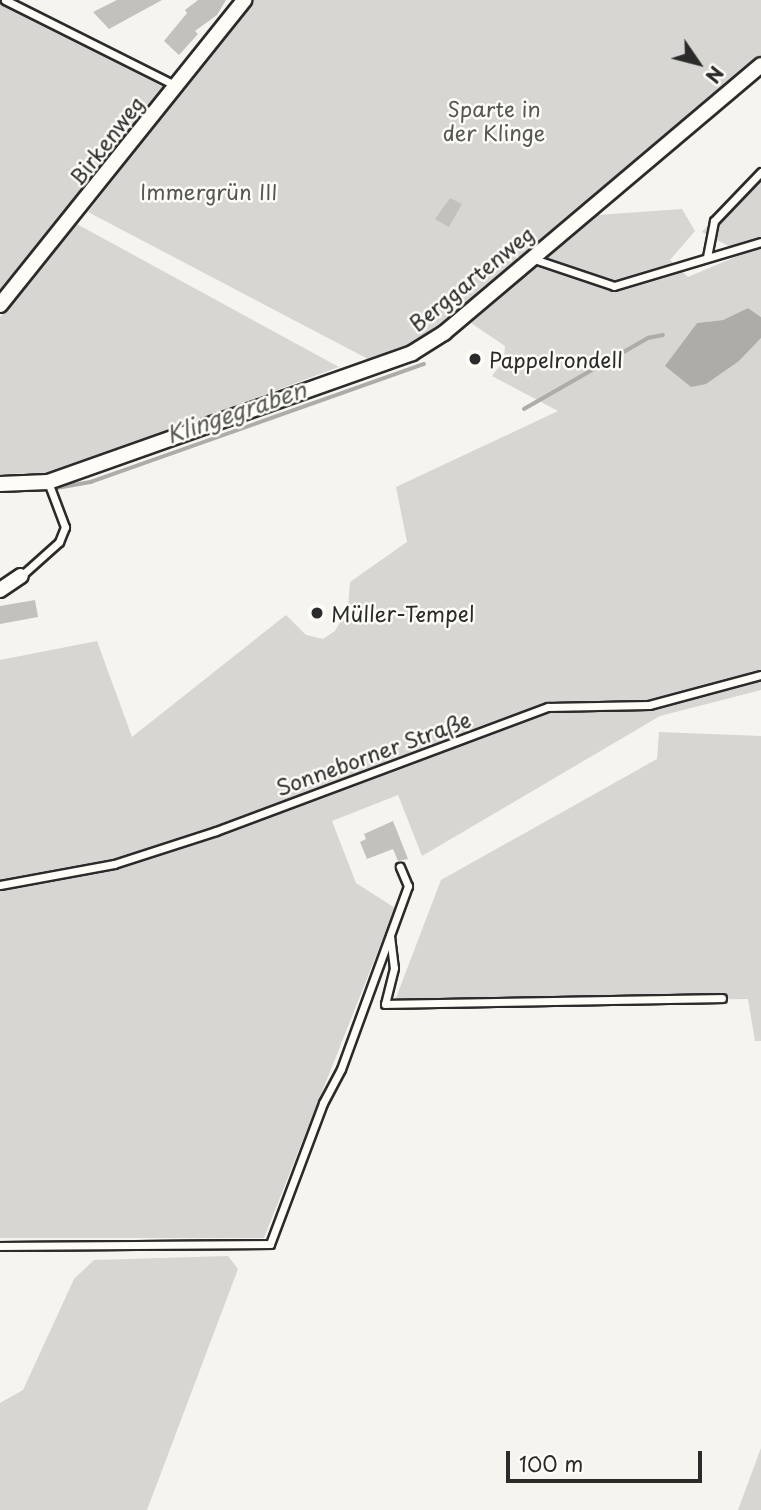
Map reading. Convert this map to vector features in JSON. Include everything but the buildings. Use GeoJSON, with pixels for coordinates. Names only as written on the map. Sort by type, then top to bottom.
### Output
{"type":"FeatureCollection","features":[{"type":"Feature","properties":{"kind":"street","name":"Birkenweg"},"geometry":{"type":"LineString","coordinates":[[0,305],[244,0]]}},
{"type":"Feature","properties":{"kind":"street","name":"Berggartenweg"},"geometry":{"type":"LineString","coordinates":[[0,484],[48,482],[412,352],[444,333],[530,257],[761,65]]}},
{"type":"Feature","properties":{"kind":"street"},"geometry":{"type":"LineString","coordinates":[[0,590],[21,576]]}},
{"type":"Feature","properties":{"kind":"lane"},"geometry":{"type":"LineString","coordinates":[[5,0],[175,85]]}},
{"type":"Feature","properties":{"kind":"lane"},"geometry":{"type":"LineString","coordinates":[[707,257],[714,221],[761,172]]}},
{"type":"Feature","properties":{"kind":"lane"},"geometry":{"type":"LineString","coordinates":[[530,257],[614,286],[761,242]]}},
{"type":"Feature","properties":{"kind":"lane"},"geometry":{"type":"LineString","coordinates":[[21,576],[59,542],[65,527],[48,482]]}},
{"type":"Feature","properties":{"kind":"lane","name":"Sonneborner Straße"},"geometry":{"type":"LineString","coordinates":[[0,885],[114,864],[203,835],[548,707],[649,705],[761,676]]}},
{"type":"Feature","properties":{"kind":"lane"},"geometry":{"type":"LineString","coordinates":[[0,1246],[270,1244],[408,886],[400,867]]}},
{"type":"Feature","properties":{"kind":"lane"},"geometry":{"type":"LineString","coordinates":[[390,935],[394,968],[385,1004],[722,998]]}},
{"type":"Feature","properties":{"kind":"green space","name":"Sparte in der Klinge"},"geometry":{"type":"Polygon","coordinates":[[[252,0],[761,0],[761,58],[417,342],[368,359],[88,212],[252,0]]]}},
{"type":"Feature","properties":{"kind":"green space"},"geometry":{"type":"Polygon","coordinates":[[[0,3],[166,88],[0,289],[0,3]]]}},
{"type":"Feature","properties":{"kind":"green space"},"geometry":{"type":"Polygon","coordinates":[[[761,169],[761,317],[748,308],[723,320],[697,323],[666,366],[691,387],[739,361],[761,338],[761,690],[660,716],[422,856],[398,795],[332,821],[356,883],[395,908],[264,1238],[0,1238],[0,660],[97,641],[132,737],[286,615],[306,635],[323,639],[335,631],[348,608],[350,582],[407,542],[396,487],[558,411],[492,376],[504,360],[505,346],[471,323],[597,215],[682,209],[695,231],[670,260],[688,277],[749,251],[734,249],[702,232],[761,169]]]}},
{"type":"Feature","properties":{"kind":"green space"},"geometry":{"type":"Polygon","coordinates":[[[75,223],[339,367],[52,473],[0,474],[0,317],[75,223]]]}},
{"type":"Feature","properties":{"kind":"green space"},"geometry":{"type":"Polygon","coordinates":[[[659,732],[761,736],[761,1041],[755,1041],[748,999],[394,1003],[441,880],[657,759],[659,732]]]}},
{"type":"Feature","properties":{"kind":"green space"},"geometry":{"type":"Polygon","coordinates":[[[228,1256],[238,1269],[147,1510],[0,1510],[0,1403],[23,1390],[74,1279],[94,1260],[228,1256]]]}},
{"type":"Feature","properties":{"kind":"green space"},"geometry":{"type":"Polygon","coordinates":[[[761,1448],[761,1510],[738,1510],[761,1448]]]}},
{"type":"Feature","properties":{"kind":"shaded area"},"geometry":{"type":"Polygon","coordinates":[[[748,308],[761,317],[761,338],[739,361],[706,384],[691,387],[665,366],[697,323],[723,320],[748,308]]]}},
{"type":"Feature","properties":{"kind":"waterway","name":"Klingegraben"},"geometry":{"type":"LineString","coordinates":[[524,409],[648,338],[663,335]]}},
{"type":"Feature","properties":{"kind":"waterway","name":"Klingegraben"},"geometry":{"type":"LineString","coordinates":[[57,488],[91,482],[424,364]]}},
{"type":"Feature","properties":{"kind":"waterway","name":"Klingegraben"},"geometry":{"type":"LineString","coordinates":[[31,489],[43,490]]}},
{"type":"Feature","properties":{"kind":"place","name":"Pappelrondell"},"geometry":{"type":"Point","coordinates":[475,359]}},
{"type":"Feature","properties":{"kind":"place","name":"Müller-Tempel"},"geometry":{"type":"Point","coordinates":[317,613]}},
{"type":"Feature","properties":{"kind":"park label","name":"Immergrün III"},"geometry":{"type":"Point","coordinates":[209,191]}}]}
